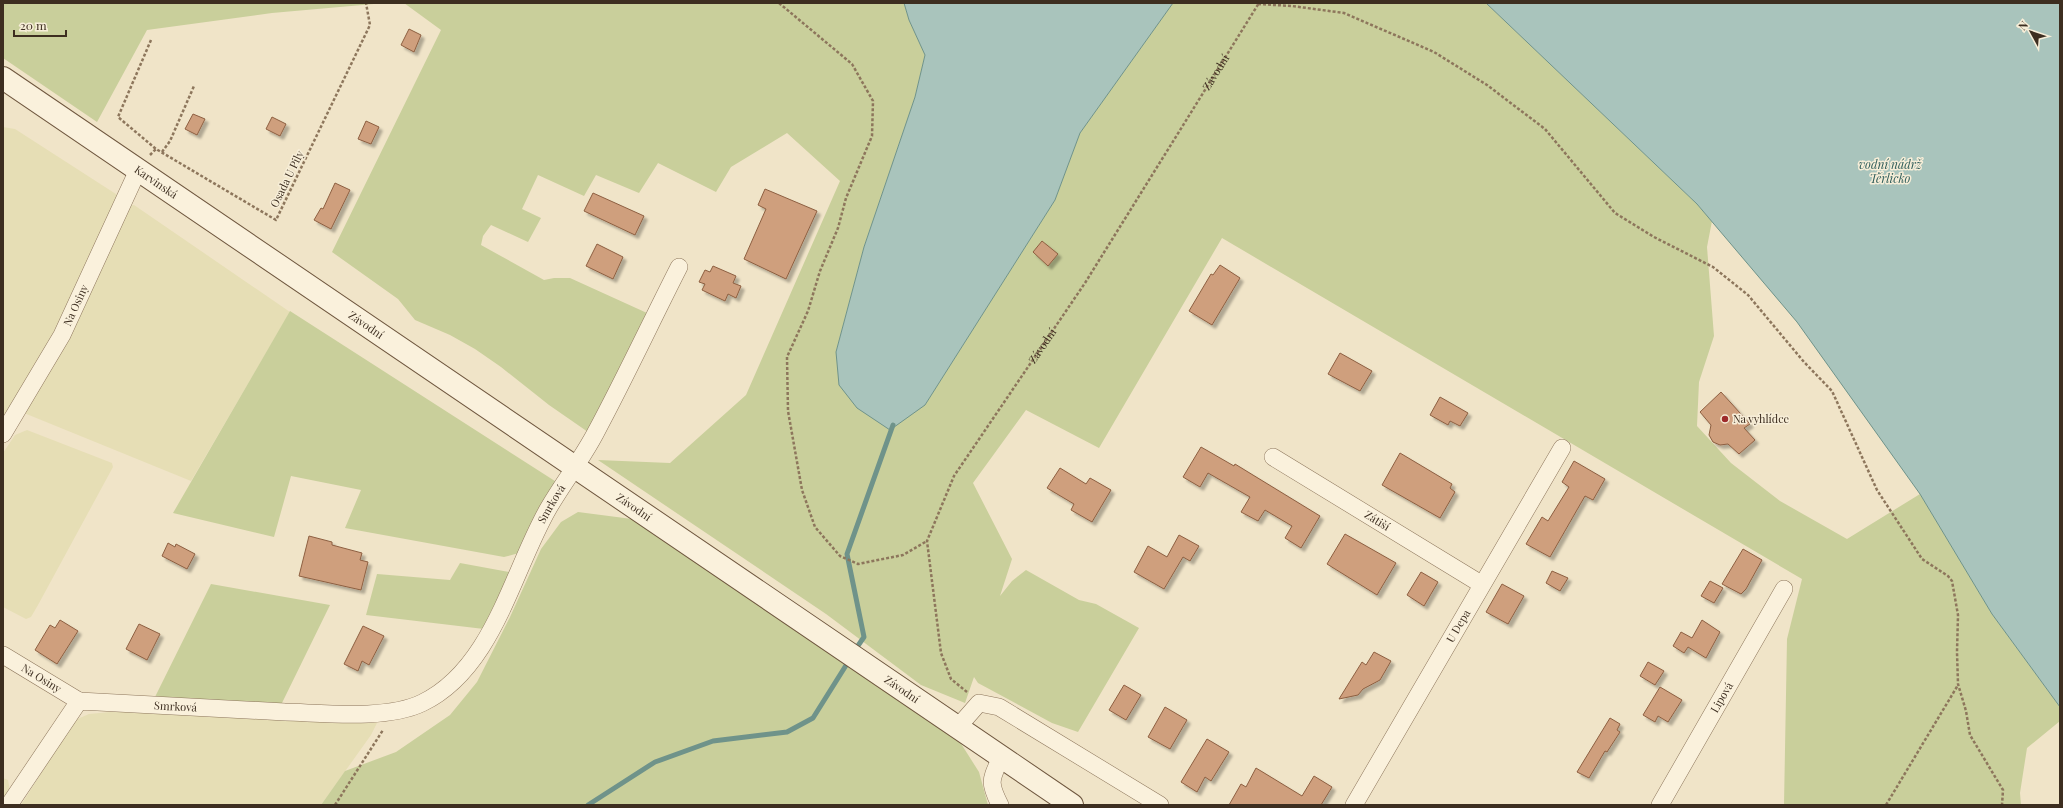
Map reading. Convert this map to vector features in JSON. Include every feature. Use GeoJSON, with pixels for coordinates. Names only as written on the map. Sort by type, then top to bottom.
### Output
{"type":"FeatureCollection","features":[{"type":"Feature","properties":{"kind":"main road","name":"Karvinská"},"geometry":{"type":"LineString","coordinates":[[3,78],[310,286]]}},
{"type":"Feature","properties":{"kind":"main road","name":"Závodní"},"geometry":{"type":"LineString","coordinates":[[310,286],[1072,805]]}},
{"type":"Feature","properties":{"kind":"street","name":"Na Osiny"},"geometry":{"type":"LineString","coordinates":[[3,434],[62,334],[138,170]]}},
{"type":"Feature","properties":{"kind":"street","name":"Smrková"},"geometry":{"type":"LineString","coordinates":[[79,701],[344,714],[396,712],[422,703],[449,685],[465,668],[488,638],[548,509],[577,467],[596,432],[679,267]]}},
{"type":"Feature","properties":{"kind":"street","name":"U Depa"},"geometry":{"type":"LineString","coordinates":[[1354,805],[1481,584],[1562,448]]}},
{"type":"Feature","properties":{"kind":"street","name":"Zátiší"},"geometry":{"type":"LineString","coordinates":[[1273,457],[1481,584]]}},
{"type":"Feature","properties":{"kind":"street","name":"Lipová"},"geometry":{"type":"LineString","coordinates":[[1660,805],[1784,589]]}},
{"type":"Feature","properties":{"kind":"street","name":"Na Osiny"},"geometry":{"type":"LineString","coordinates":[[3,655],[79,701]]}},
{"type":"Feature","properties":{"kind":"street"},"geometry":{"type":"LineString","coordinates":[[9,805],[79,701]]}},
{"type":"Feature","properties":{"kind":"street"},"geometry":{"type":"LineString","coordinates":[[958,727],[979,703],[999,707],[1160,805]]}},
{"type":"Feature","properties":{"kind":"street"},"geometry":{"type":"LineString","coordinates":[[1000,805],[992,789],[991,780],[1001,757]]}},
{"type":"Feature","properties":{"kind":"path","name":"Osada U Pily"},"geometry":{"type":"LineString","coordinates":[[151,40],[118,117],[156,149],[276,220],[370,25],[366,3]]}},
{"type":"Feature","properties":{"kind":"path"},"geometry":{"type":"LineString","coordinates":[[779,3],[852,64],[873,101],[872,136],[846,198],[838,228],[820,271],[808,312],[787,357],[788,411],[802,490],[815,527],[840,556],[858,564],[903,555],[927,541]]}},
{"type":"Feature","properties":{"kind":"path"},"geometry":{"type":"LineString","coordinates":[[1259,4],[1292,6],[1344,13],[1434,52],[1487,86],[1545,129],[1615,212],[1654,237],[1713,267],[1748,294],[1804,362],[1832,391],[1877,490],[1922,559],[1948,576],[1952,581],[1958,616],[1958,684],[1966,711],[1970,735],[2003,790],[2002,805]]}},
{"type":"Feature","properties":{"kind":"path","name":"Závodní"},"geometry":{"type":"LineString","coordinates":[[979,703],[951,679],[941,653],[927,541],[954,476],[1085,283],[1259,4]]}},
{"type":"Feature","properties":{"kind":"path"},"geometry":{"type":"LineString","coordinates":[[162,152],[170,141],[194,86]]}},
{"type":"Feature","properties":{"kind":"path"},"geometry":{"type":"LineString","coordinates":[[138,170],[156,149]]}},
{"type":"Feature","properties":{"kind":"path"},"geometry":{"type":"LineString","coordinates":[[1886,805],[1958,684]]}},
{"type":"Feature","properties":{"kind":"path"},"geometry":{"type":"LineString","coordinates":[[335,805],[396,712]]}},
{"type":"Feature","properties":{"kind":"shaded area"},"geometry":{"type":"Polygon","coordinates":[[[3,127],[15,129],[119,196],[91,258],[50,339],[3,421],[3,127]]]}},
{"type":"Feature","properties":{"kind":"shaded area"},"geometry":{"type":"Polygon","coordinates":[[[134,205],[290,312],[191,481],[24,413],[129,206],[134,205]]]}},
{"type":"Feature","properties":{"kind":"shaded area"},"geometry":{"type":"Polygon","coordinates":[[[27,430],[112,463],[113,467],[38,605],[31,617],[26,619],[3,607],[3,453],[15,435],[27,430]]]}},
{"type":"Feature","properties":{"kind":"shaded area"},"geometry":{"type":"Polygon","coordinates":[[[121,711],[377,723],[371,735],[321,805],[21,805],[75,720],[89,714],[121,711]]]}},
{"type":"Feature","properties":{"kind":"shaded area"},"geometry":{"type":"Polygon","coordinates":[[[3,778],[8,780],[10,791],[3,802],[3,778]]]}},
{"type":"Feature","properties":{"kind":"green space"},"geometry":{"type":"Polygon","coordinates":[[[3,3],[385,3],[272,13],[147,30],[97,122],[3,58],[3,3]]]}},
{"type":"Feature","properties":{"kind":"green space"},"geometry":{"type":"Polygon","coordinates":[[[404,3],[904,3],[909,20],[925,55],[915,97],[864,247],[836,352],[925,405],[1055,200],[1080,133],[1173,3],[1486,3],[1697,204],[1712,221],[1707,247],[1714,336],[1699,382],[1697,426],[1731,463],[1780,501],[1847,539],[1920,494],[1992,614],[2060,707],[2060,721],[2027,748],[2020,793],[2021,805],[1784,805],[1787,639],[1802,579],[1222,238],[1099,448],[1026,410],[973,483],[1012,559],[1000,596],[1012,581],[1026,570],[1079,600],[1096,604],[1139,628],[1078,732],[1052,723],[978,683],[974,677],[965,703],[921,685],[826,614],[598,460],[670,463],[746,395],[840,181],[787,133],[731,167],[716,192],[658,163],[639,193],[596,175],[584,196],[538,175],[522,209],[541,218],[528,242],[491,225],[483,236],[481,245],[544,280],[554,278],[570,278],[647,313],[588,432],[549,405],[501,367],[475,349],[450,335],[415,320],[398,299],[332,252],[441,30],[404,3]]]}},
{"type":"Feature","properties":{"kind":"green space"},"geometry":{"type":"Polygon","coordinates":[[[290,311],[558,483],[519,553],[504,557],[345,528],[361,490],[291,476],[274,537],[173,513],[290,311]]]}},
{"type":"Feature","properties":{"kind":"green space"},"geometry":{"type":"Polygon","coordinates":[[[578,512],[632,519],[960,742],[979,772],[988,805],[321,805],[345,771],[396,752],[450,715],[477,682],[510,617],[541,549],[561,522],[578,512]]]}},
{"type":"Feature","properties":{"kind":"green space"},"geometry":{"type":"Polygon","coordinates":[[[460,563],[509,572],[510,574],[484,629],[366,615],[377,574],[450,580],[460,563]]]}},
{"type":"Feature","properties":{"kind":"green space"},"geometry":{"type":"Polygon","coordinates":[[[211,584],[330,605],[281,705],[154,699],[211,584]]]}},
{"type":"Feature","properties":{"kind":"water"},"geometry":{"type":"Polygon","coordinates":[[[904,3],[1173,3],[1080,133],[1055,200],[925,405],[890,430],[857,408],[839,385],[836,352],[864,247],[915,97],[925,55],[909,20],[904,3]]]}},
{"type":"Feature","properties":{"kind":"water","name":"vodní nádrž Těrlicko"},"geometry":{"type":"Polygon","coordinates":[[[1486,3],[2060,3],[2060,707],[1992,614],[1920,494],[1797,322],[1697,204],[1486,3]]]}},
{"type":"Feature","properties":{"kind":"building"},"geometry":{"type":"Polygon","coordinates":[[[409,29],[421,35],[414,52],[401,45],[409,29]]]}},
{"type":"Feature","properties":{"kind":"building"},"geometry":{"type":"Polygon","coordinates":[[[193,114],[205,119],[197,135],[185,129],[193,114]]]}},
{"type":"Feature","properties":{"kind":"building"},"geometry":{"type":"Polygon","coordinates":[[[272,117],[286,124],[280,136],[266,129],[272,117]]]}},
{"type":"Feature","properties":{"kind":"building"},"geometry":{"type":"Polygon","coordinates":[[[366,121],[379,127],[371,144],[358,139],[366,121]]]}},
{"type":"Feature","properties":{"kind":"building"},"geometry":{"type":"Polygon","coordinates":[[[335,183],[350,190],[331,229],[314,220],[321,208],[323,209],[335,183]]]}},
{"type":"Feature","properties":{"kind":"building"},"geometry":{"type":"Polygon","coordinates":[[[765,189],[817,211],[786,279],[744,259],[766,209],[758,205],[765,189]]]}},
{"type":"Feature","properties":{"kind":"building"},"geometry":{"type":"Polygon","coordinates":[[[593,193],[644,216],[635,235],[584,211],[593,193]]]}},
{"type":"Feature","properties":{"kind":"building"},"geometry":{"type":"Polygon","coordinates":[[[1042,241],[1058,254],[1048,266],[1033,252],[1042,241]]]}},
{"type":"Feature","properties":{"kind":"building"},"geometry":{"type":"Polygon","coordinates":[[[597,244],[623,257],[613,279],[586,266],[597,244]]]}},
{"type":"Feature","properties":{"kind":"building"},"geometry":{"type":"Polygon","coordinates":[[[1220,265],[1240,278],[1212,325],[1189,311],[1211,274],[1213,275],[1220,265]]]}},
{"type":"Feature","properties":{"kind":"building"},"geometry":{"type":"Polygon","coordinates":[[[713,266],[736,276],[733,283],[741,286],[736,298],[728,294],[725,301],[702,290],[705,284],[699,282],[705,270],[710,272],[713,266]]]}},
{"type":"Feature","properties":{"kind":"building"},"geometry":{"type":"Polygon","coordinates":[[[1340,353],[1372,371],[1360,391],[1328,374],[1340,353]]]}},
{"type":"Feature","properties":{"kind":"building"},"geometry":{"type":"Polygon","coordinates":[[[1721,392],[1750,424],[1744,428],[1755,440],[1739,454],[1728,444],[1720,445],[1713,442],[1709,435],[1711,425],[1700,412],[1721,392]]]}},
{"type":"Feature","properties":{"kind":"building"},"geometry":{"type":"Polygon","coordinates":[[[1440,397],[1468,413],[1460,426],[1450,421],[1448,425],[1430,415],[1440,397]]]}},
{"type":"Feature","properties":{"kind":"building"},"geometry":{"type":"Polygon","coordinates":[[[1201,447],[1234,466],[1235,464],[1320,516],[1301,548],[1285,538],[1292,526],[1265,510],[1258,521],[1241,512],[1250,497],[1208,473],[1200,487],[1183,477],[1201,447]]]}},
{"type":"Feature","properties":{"kind":"building"},"geometry":{"type":"Polygon","coordinates":[[[1400,453],[1452,484],[1450,488],[1455,492],[1440,518],[1382,485],[1400,453]]]}},
{"type":"Feature","properties":{"kind":"building"},"geometry":{"type":"Polygon","coordinates":[[[1574,461],[1605,479],[1593,500],[1585,496],[1550,557],[1526,544],[1542,517],[1548,521],[1569,487],[1562,482],[1574,461]]]}},
{"type":"Feature","properties":{"kind":"building"},"geometry":{"type":"Polygon","coordinates":[[[1060,468],[1086,484],[1090,478],[1111,490],[1092,522],[1071,510],[1074,504],[1047,488],[1060,468]]]}},
{"type":"Feature","properties":{"kind":"building"},"geometry":{"type":"Polygon","coordinates":[[[1345,534],[1396,563],[1377,595],[1327,564],[1345,534]]]}},
{"type":"Feature","properties":{"kind":"building"},"geometry":{"type":"Polygon","coordinates":[[[1179,535],[1199,546],[1190,561],[1183,557],[1164,589],[1134,572],[1148,546],[1167,557],[1179,535]]]}},
{"type":"Feature","properties":{"kind":"building"},"geometry":{"type":"Polygon","coordinates":[[[309,536],[332,542],[332,545],[362,553],[360,560],[368,562],[361,590],[299,576],[309,536]]]}},
{"type":"Feature","properties":{"kind":"building"},"geometry":{"type":"Polygon","coordinates":[[[168,543],[175,547],[176,544],[195,554],[187,569],[162,556],[168,543]]]}},
{"type":"Feature","properties":{"kind":"building"},"geometry":{"type":"Polygon","coordinates":[[[1743,549],[1762,560],[1746,589],[1741,594],[1722,584],[1743,549]]]}},
{"type":"Feature","properties":{"kind":"building"},"geometry":{"type":"Polygon","coordinates":[[[1552,571],[1568,578],[1560,591],[1546,583],[1552,571]]]}},
{"type":"Feature","properties":{"kind":"building"},"geometry":{"type":"Polygon","coordinates":[[[1421,572],[1438,582],[1424,606],[1407,595],[1421,572]]]}},
{"type":"Feature","properties":{"kind":"building"},"geometry":{"type":"Polygon","coordinates":[[[1710,581],[1723,588],[1714,603],[1701,596],[1710,581]]]}},
{"type":"Feature","properties":{"kind":"building"},"geometry":{"type":"Polygon","coordinates":[[[1502,584],[1524,596],[1508,624],[1486,612],[1502,584]]]}},
{"type":"Feature","properties":{"kind":"building"},"geometry":{"type":"Polygon","coordinates":[[[60,620],[78,631],[57,664],[35,650],[50,625],[55,628],[60,620]]]}},
{"type":"Feature","properties":{"kind":"building"},"geometry":{"type":"Polygon","coordinates":[[[1702,620],[1720,632],[1706,658],[1688,647],[1684,653],[1673,646],[1681,632],[1692,638],[1702,620]]]}},
{"type":"Feature","properties":{"kind":"building"},"geometry":{"type":"Polygon","coordinates":[[[139,624],[160,634],[147,660],[126,649],[139,624]]]}},
{"type":"Feature","properties":{"kind":"building"},"geometry":{"type":"Polygon","coordinates":[[[363,626],[384,636],[369,665],[362,661],[358,671],[344,664],[363,626]]]}},
{"type":"Feature","properties":{"kind":"building"},"geometry":{"type":"Polygon","coordinates":[[[1374,652],[1391,661],[1380,680],[1363,689],[1358,695],[1339,699],[1362,662],[1366,665],[1374,652]]]}},
{"type":"Feature","properties":{"kind":"building"},"geometry":{"type":"Polygon","coordinates":[[[1648,662],[1664,671],[1655,685],[1640,676],[1648,662]]]}},
{"type":"Feature","properties":{"kind":"building"},"geometry":{"type":"Polygon","coordinates":[[[1124,685],[1141,695],[1126,720],[1109,710],[1124,685]]]}},
{"type":"Feature","properties":{"kind":"building"},"geometry":{"type":"Polygon","coordinates":[[[1660,687],[1682,700],[1668,722],[1658,716],[1655,722],[1643,715],[1660,687]]]}},
{"type":"Feature","properties":{"kind":"building"},"geometry":{"type":"Polygon","coordinates":[[[1165,707],[1187,720],[1170,749],[1148,737],[1165,707]]]}},
{"type":"Feature","properties":{"kind":"building"},"geometry":{"type":"Polygon","coordinates":[[[1610,718],[1620,724],[1617,730],[1620,732],[1607,752],[1605,751],[1589,778],[1577,772],[1610,718]]]}},
{"type":"Feature","properties":{"kind":"building"},"geometry":{"type":"Polygon","coordinates":[[[1207,739],[1229,752],[1211,781],[1205,777],[1197,792],[1181,782],[1207,739]]]}},
{"type":"Feature","properties":{"kind":"building"},"geometry":{"type":"Polygon","coordinates":[[[1256,768],[1302,796],[1314,776],[1332,787],[1321,805],[1229,805],[1241,784],[1246,787],[1256,768]]]}},
{"type":"Feature","properties":{"kind":"waterway"},"geometry":{"type":"LineString","coordinates":[[855,650],[864,637],[847,554],[893,425]]}},
{"type":"Feature","properties":{"kind":"waterway"},"geometry":{"type":"LineString","coordinates":[[588,805],[655,762],[713,741],[787,732],[813,718],[850,659]]}},
{"type":"Feature","properties":{"kind":"place","name":"Na vyhlídce"},"geometry":{"type":"Point","coordinates":[1725,419]}}]}
